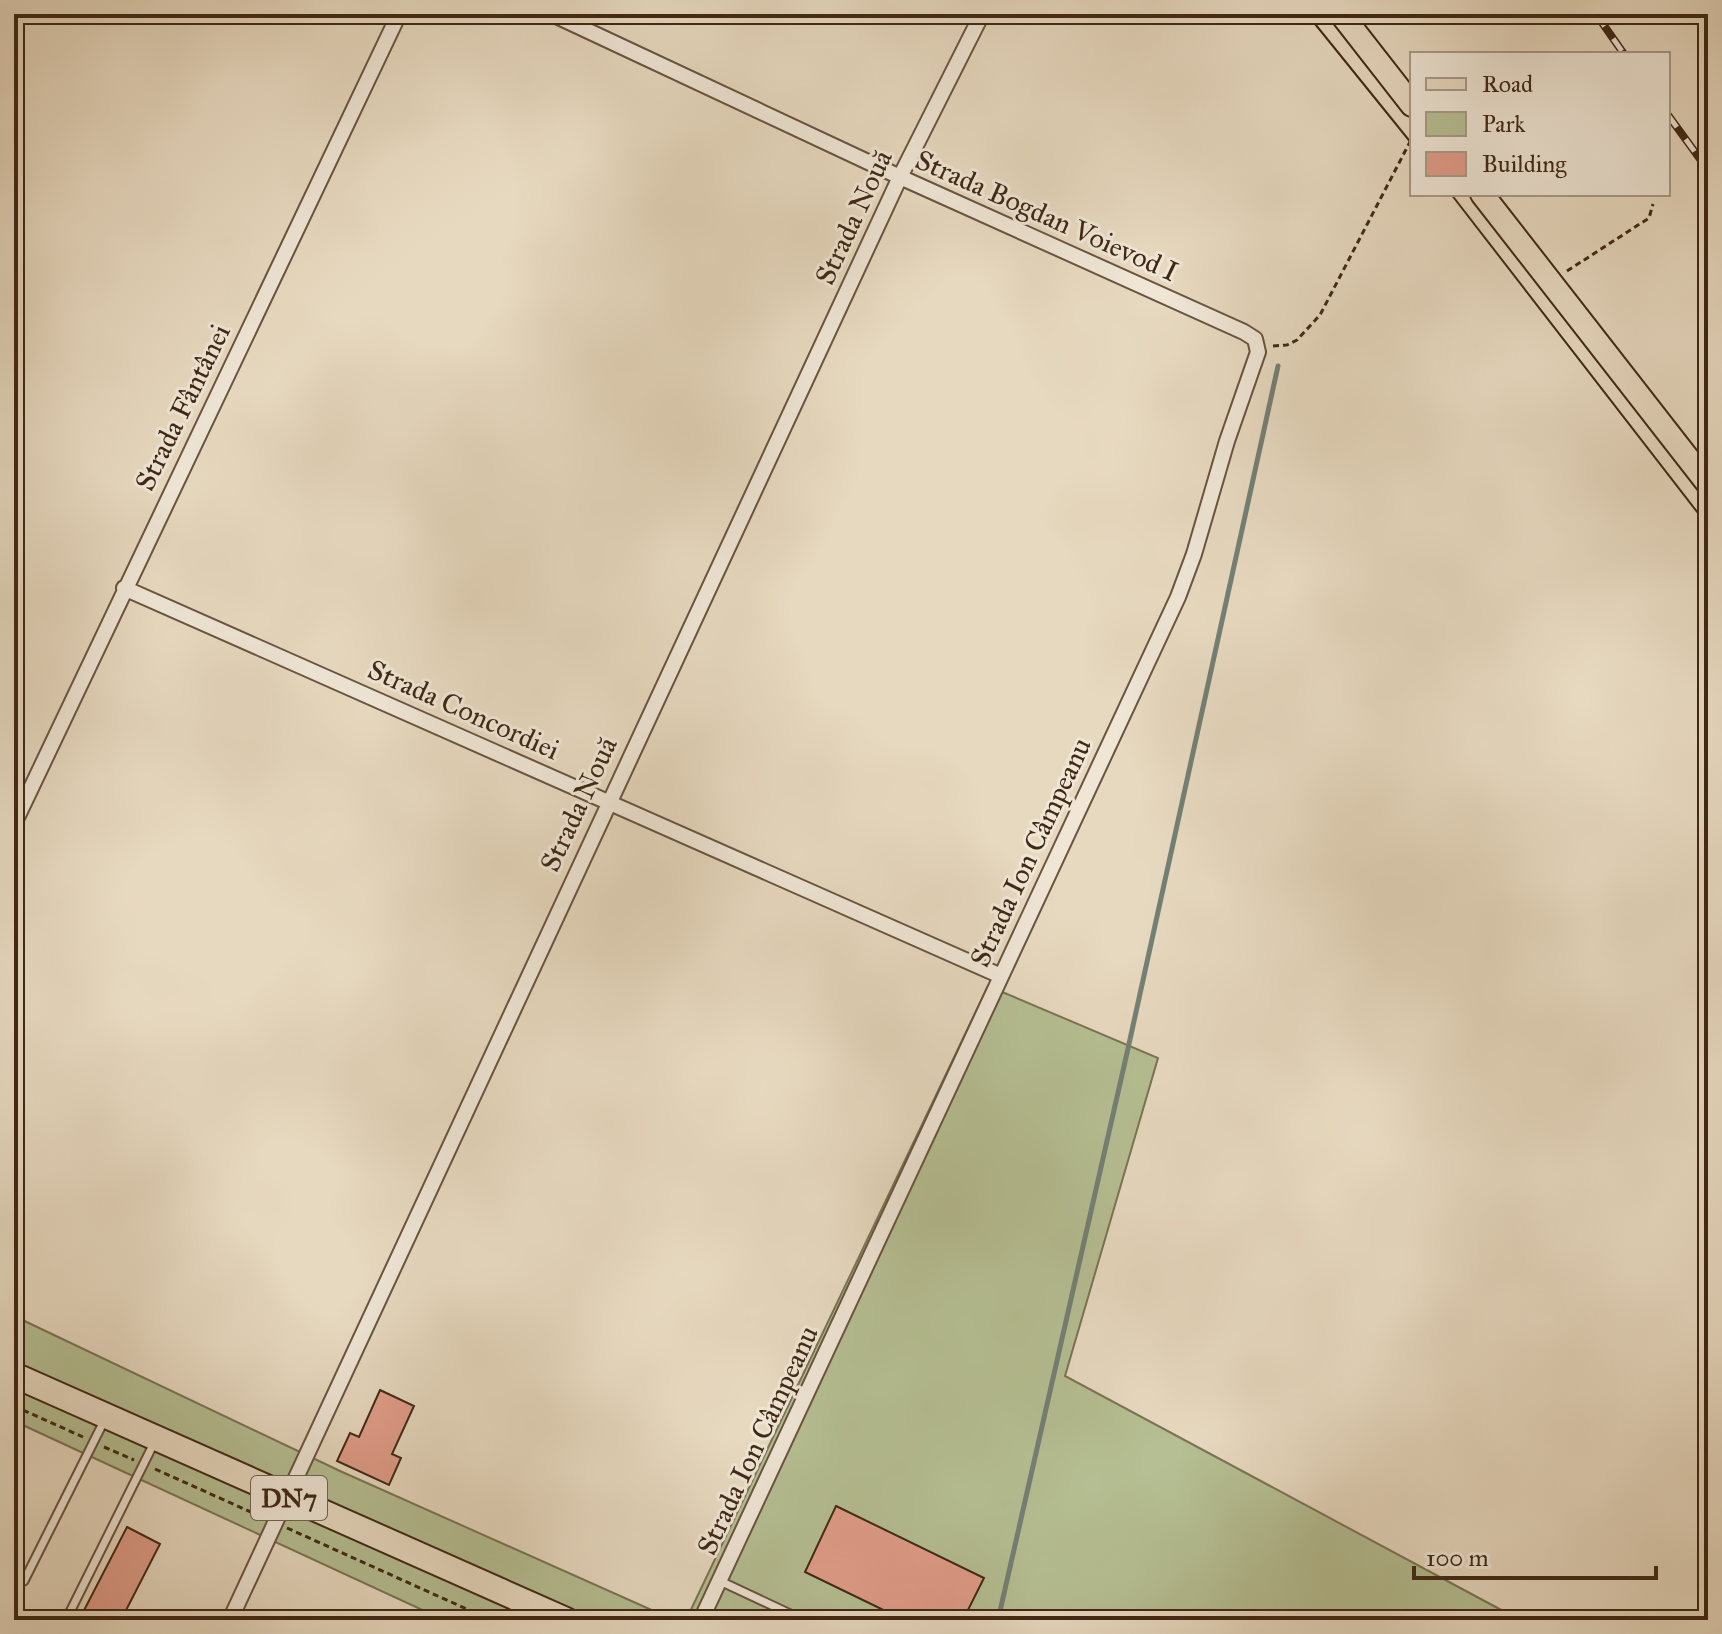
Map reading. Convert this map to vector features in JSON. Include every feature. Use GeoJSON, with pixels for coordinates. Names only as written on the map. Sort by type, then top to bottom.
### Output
{"type":"FeatureCollection","features":[{"type":"Feature","properties":{"kind":"highway","name":"DN7"},"geometry":{"type":"LineString","coordinates":[[14,1375],[566,1620]]}},
{"type":"Feature","properties":{"kind":"main road"},"geometry":{"type":"LineString","coordinates":[[1341,14],[1410,102]]}},
{"type":"Feature","properties":{"kind":"main road"},"geometry":{"type":"LineString","coordinates":[[1484,196],[1708,484]]}},
{"type":"Feature","properties":{"kind":"street","name":"Strada Fântânei"},"geometry":{"type":"LineString","coordinates":[[14,824],[399,14]]}},
{"type":"Feature","properties":{"kind":"street","name":"Strada Bogdan Voievod I"},"geometry":{"type":"LineString","coordinates":[[552,14],[900,177],[1244,332],[1257,344]]}},
{"type":"Feature","properties":{"kind":"street","name":"Strada Nouă"},"geometry":{"type":"LineString","coordinates":[[230,1620],[608,800],[900,177],[982,14]]}},
{"type":"Feature","properties":{"kind":"street","name":"Strada Ion Câmpeanu"},"geometry":{"type":"LineString","coordinates":[[701,1620],[1187,575],[1227,441],[1258,352],[1257,344]]}},
{"type":"Feature","properties":{"kind":"street","name":"Strada Concordiei"},"geometry":{"type":"LineString","coordinates":[[124,588],[1001,976]]}},
{"type":"Feature","properties":{"kind":"lane"},"geometry":{"type":"LineString","coordinates":[[24,1581],[106,1417]]}},
{"type":"Feature","properties":{"kind":"lane"},"geometry":{"type":"LineString","coordinates":[[66,1620],[156,1439]]}},
{"type":"Feature","properties":{"kind":"lane"},"geometry":{"type":"LineString","coordinates":[[720,1581],[803,1620]]}},
{"type":"Feature","properties":{"kind":"path"},"geometry":{"type":"LineString","coordinates":[[1257,344],[1287,345],[1297,340],[1320,315],[1410,142]]}},
{"type":"Feature","properties":{"kind":"path"},"geometry":{"type":"LineString","coordinates":[[1550,282],[1649,218],[1653,204]]}},
{"type":"Feature","properties":{"kind":"path"},"geometry":{"type":"LineString","coordinates":[[14,1406],[491,1620]]}},
{"type":"Feature","properties":{"kind":"green space"},"geometry":{"type":"Polygon","coordinates":[[[988,986],[1158,1058],[1065,1376],[1520,1620],[686,1620],[988,986]]]}},
{"type":"Feature","properties":{"kind":"green space"},"geometry":{"type":"Polygon","coordinates":[[[14,1316],[340,1471],[674,1620],[444,1620],[14,1421],[14,1316]]]}},
{"type":"Feature","properties":{"kind":"building"},"geometry":{"type":"Polygon","coordinates":[[[380,1390],[414,1406],[392,1454],[401,1458],[389,1485],[337,1461],[350,1433],[359,1437],[380,1390]]]}},
{"type":"Feature","properties":{"kind":"building"},"geometry":{"type":"Polygon","coordinates":[[[836,1506],[984,1578],[963,1620],[904,1620],[805,1572],[836,1506]]]}},
{"type":"Feature","properties":{"kind":"building"},"geometry":{"type":"Polygon","coordinates":[[[127,1527],[160,1544],[121,1620],[79,1620],[127,1527]]]}},
{"type":"Feature","properties":{"kind":"waterway"},"geometry":{"type":"LineString","coordinates":[[998,1620],[1278,366]]}},
{"type":"Feature","properties":{"kind":"tram line"},"geometry":{"type":"LineString","coordinates":[[1307,14],[1410,142]]}},
{"type":"Feature","properties":{"kind":"tram line"},"geometry":{"type":"LineString","coordinates":[[1453,196],[1708,526]]}},
{"type":"Feature","properties":{"kind":"railway"},"geometry":{"type":"LineString","coordinates":[[1596,14],[1623,52]]}},
{"type":"Feature","properties":{"kind":"railway"},"geometry":{"type":"LineString","coordinates":[[1670,118],[1708,170]]}}]}
